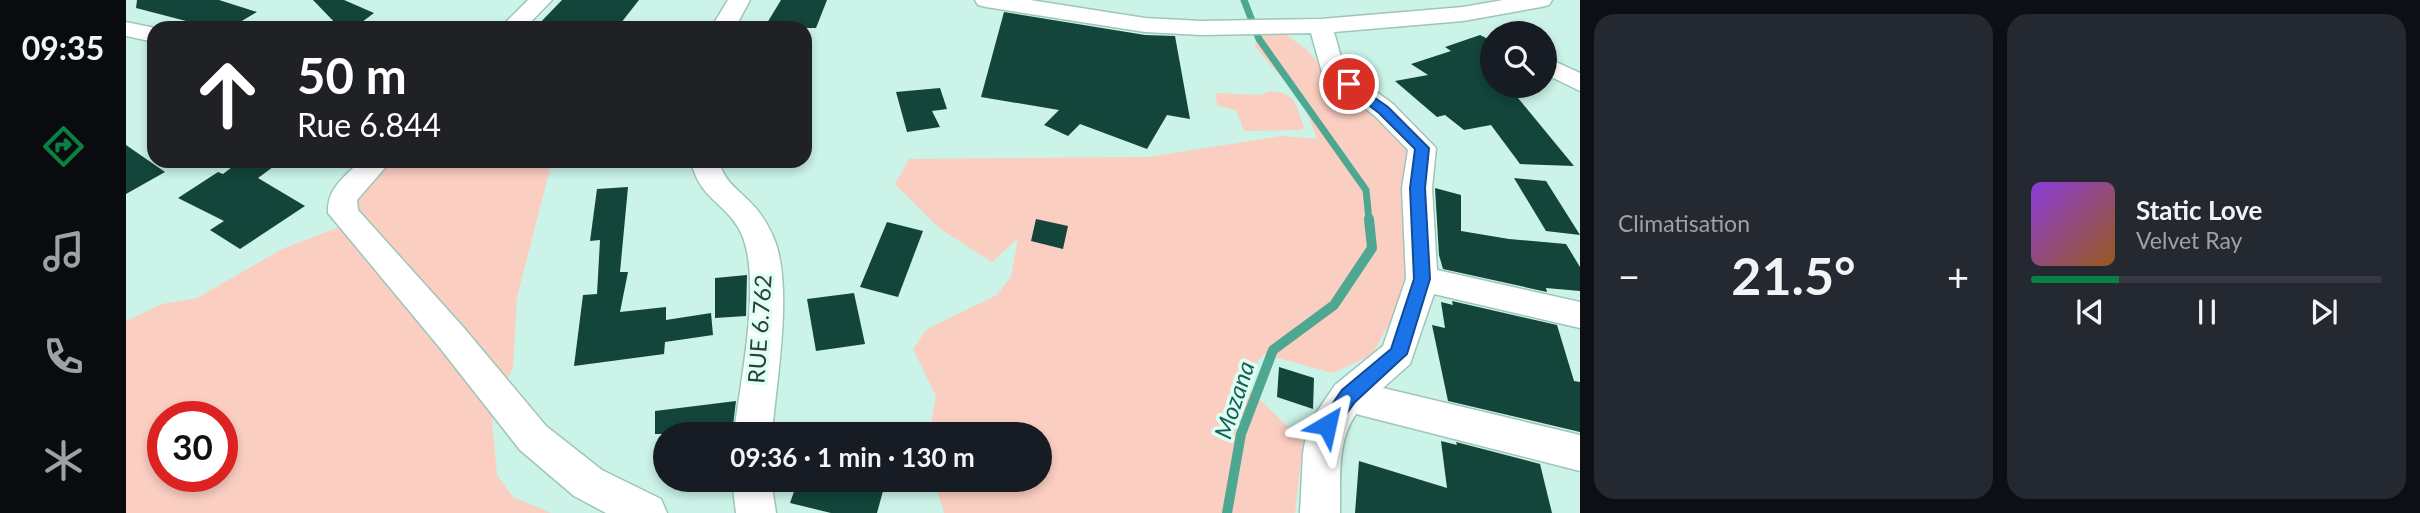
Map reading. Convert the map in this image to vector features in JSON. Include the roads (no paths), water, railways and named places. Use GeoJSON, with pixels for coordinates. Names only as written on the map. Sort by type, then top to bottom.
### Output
{"type":"FeatureCollection","features":[{"type":"Feature","properties":{"kind":"street"},"geometry":{"type":"LineString","coordinates":[[519,21],[541,0]]}},
{"type":"Feature","properties":{"kind":"street"},"geometry":{"type":"LineString","coordinates":[[727,21],[739,0]]}},
{"type":"Feature","properties":{"kind":"street"},"geometry":{"type":"LineString","coordinates":[[986,0],[1144,25],[1201,29],[1321,26],[1463,14],[1541,0]]}},
{"type":"Feature","properties":{"kind":"street"},"geometry":{"type":"LineString","coordinates":[[1463,14],[1480,25]]}},
{"type":"Feature","properties":{"kind":"street"},"geometry":{"type":"LineString","coordinates":[[1320,513],[1322,453],[1327,425],[1348,396],[1398,354],[1422,279],[1418,188],[1422,148],[1384,110],[1332,71],[1321,26]]}},
{"type":"Feature","properties":{"kind":"street"},"geometry":{"type":"LineString","coordinates":[[126,29],[147,34]]}},
{"type":"Feature","properties":{"kind":"street"},"geometry":{"type":"LineString","coordinates":[[1557,71],[1580,83]]}},
{"type":"Feature","properties":{"kind":"street"},"geometry":{"type":"LineString","coordinates":[[370,168],[342,198],[343,213],[452,338],[533,439],[588,483],[647,513]]}},
{"type":"Feature","properties":{"kind":"street","name":"RUE 6.762"},"geometry":{"type":"LineString","coordinates":[[706,168],[715,187],[748,218],[760,242],[764,260],[765,291],[754,422]]}},
{"type":"Feature","properties":{"kind":"street"},"geometry":{"type":"LineString","coordinates":[[1422,279],[1580,315]]}},
{"type":"Feature","properties":{"kind":"street"},"geometry":{"type":"LineString","coordinates":[[1348,396],[1580,453]]}},
{"type":"Feature","properties":{"kind":"street"},"geometry":{"type":"LineString","coordinates":[[753,492],[756,513]]}},
{"type":"Feature","properties":{"kind":"waterway","name":"Mozana"},"geometry":{"type":"LineString","coordinates":[[1244,0],[1259,39],[1366,190],[1369,220]]}},
{"type":"Feature","properties":{"kind":"waterway","name":"Mozana"},"geometry":{"type":"LineString","coordinates":[[1227,513],[1241,434],[1273,350],[1334,305],[1372,248],[1369,219]]}}]}
